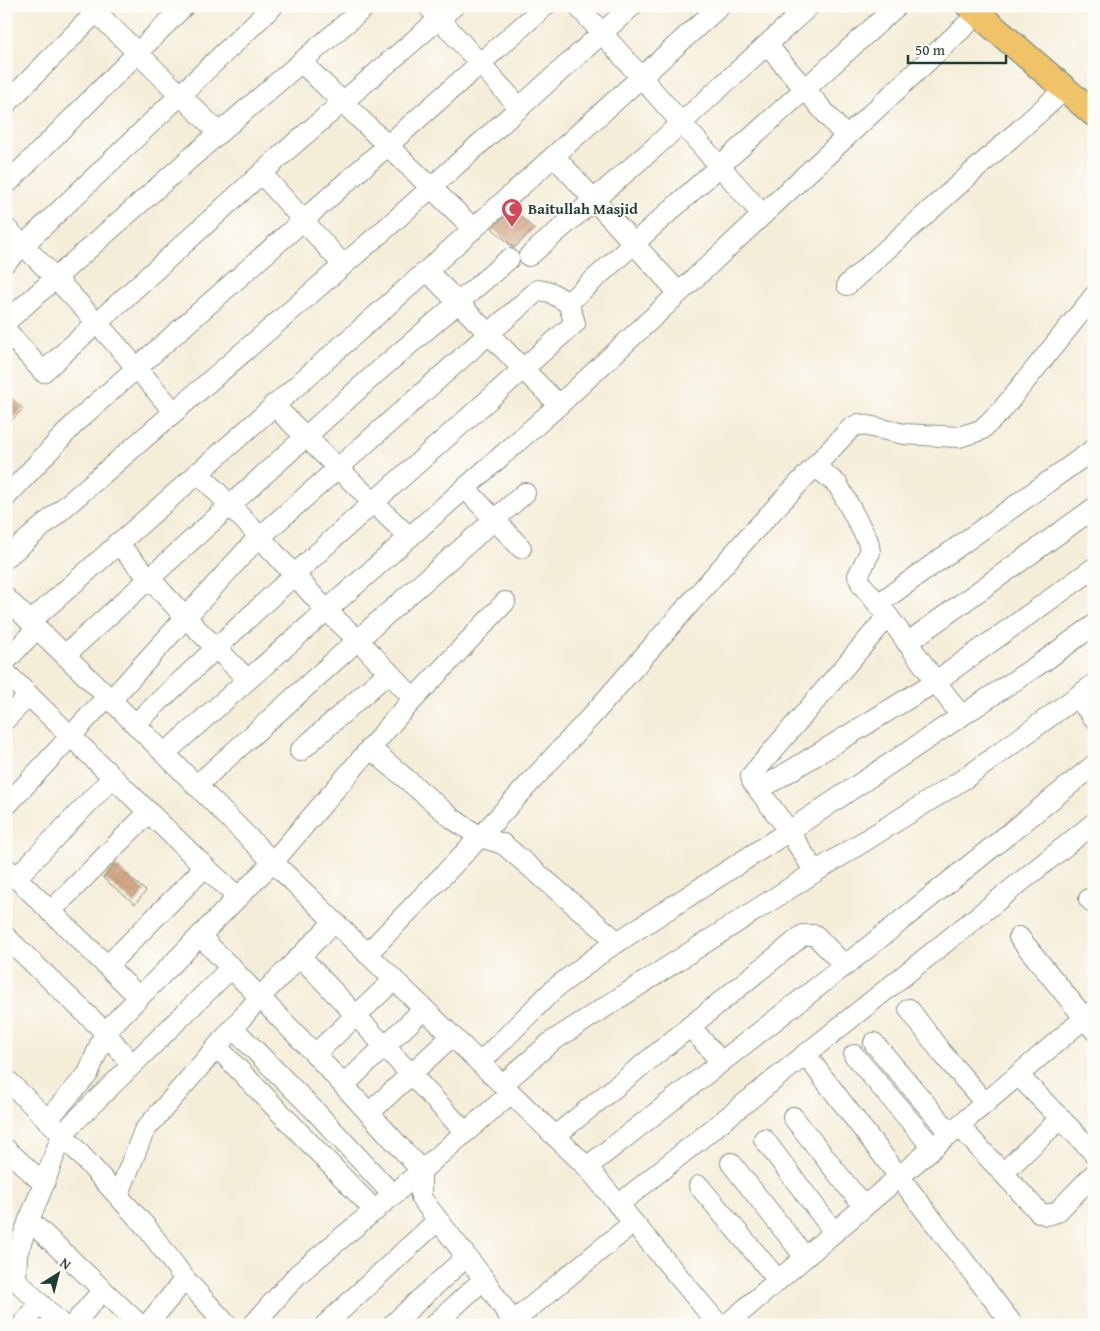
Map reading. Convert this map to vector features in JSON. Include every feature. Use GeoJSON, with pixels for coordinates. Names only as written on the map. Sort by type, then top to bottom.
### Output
{"type":"FeatureCollection","features":[{"type":"Feature","properties":{"kind":"main road"},"geometry":{"type":"LineString","coordinates":[[973,10],[1094,114]]}},
{"type":"Feature","properties":{"kind":"street"},"geometry":{"type":"LineString","coordinates":[[6,185],[184,6]]}},
{"type":"Feature","properties":{"kind":"street"},"geometry":{"type":"LineString","coordinates":[[6,262],[273,6]]}},
{"type":"Feature","properties":{"kind":"street"},"geometry":{"type":"LineString","coordinates":[[6,322],[219,133],[366,6]]}},
{"type":"Feature","properties":{"kind":"street"},"geometry":{"type":"LineString","coordinates":[[6,497],[78,420],[545,6]]}},
{"type":"Feature","properties":{"kind":"street"},"geometry":{"type":"LineString","coordinates":[[578,6],[762,214]]}},
{"type":"Feature","properties":{"kind":"street"},"geometry":{"type":"LineString","coordinates":[[6,558],[431,188],[632,6]]}},
{"type":"Feature","properties":{"kind":"street"},"geometry":{"type":"LineString","coordinates":[[6,661],[34,625],[117,544],[427,271],[720,6]]}},
{"type":"Feature","properties":{"kind":"street"},"geometry":{"type":"LineString","coordinates":[[529,256],[594,200],[809,6]]}},
{"type":"Feature","properties":{"kind":"street"},"geometry":{"type":"LineString","coordinates":[[568,303],[897,6]]}},
{"type":"Feature","properties":{"kind":"street"},"geometry":{"type":"LineString","coordinates":[[6,104],[96,8],[219,133]]}},
{"type":"Feature","properties":{"kind":"street"},"geometry":{"type":"LineString","coordinates":[[164,754],[559,405],[845,136],[973,10]]}},
{"type":"Feature","properties":{"kind":"street"},"geometry":{"type":"LineString","coordinates":[[6,330],[43,372],[343,103],[441,11],[480,64],[520,108]]}},
{"type":"Feature","properties":{"kind":"street"},"geometry":{"type":"LineString","coordinates":[[767,45],[845,136]]}},
{"type":"Feature","properties":{"kind":"street"},"geometry":{"type":"LineString","coordinates":[[301,62],[474,229]]}},
{"type":"Feature","properties":{"kind":"street"},"geometry":{"type":"LineString","coordinates":[[847,285],[1065,89]]}},
{"type":"Feature","properties":{"kind":"street"},"geometry":{"type":"LineString","coordinates":[[554,156],[678,292]]}},
{"type":"Feature","properties":{"kind":"street"},"geometry":{"type":"LineString","coordinates":[[262,174],[343,265]]}},
{"type":"Feature","properties":{"kind":"street"},"geometry":{"type":"LineString","coordinates":[[6,228],[98,322],[174,412]]}},
{"type":"Feature","properties":{"kind":"street"},"geometry":{"type":"LineString","coordinates":[[65,655],[375,374],[509,259]]}},
{"type":"Feature","properties":{"kind":"street"},"geometry":{"type":"LineString","coordinates":[[427,271],[559,405]]}},
{"type":"Feature","properties":{"kind":"street"},"geometry":{"type":"LineString","coordinates":[[6,806],[260,537],[538,290],[550,292],[568,303],[575,323],[373,503],[135,724]]}},
{"type":"Feature","properties":{"kind":"street"},"geometry":{"type":"LineString","coordinates":[[367,954],[480,837],[596,711],[748,536],[851,428],[859,424],[904,434],[959,437],[981,430],[1001,411],[1094,296]]}},
{"type":"Feature","properties":{"kind":"street"},"geometry":{"type":"LineString","coordinates":[[274,405],[408,537]]}},
{"type":"Feature","properties":{"kind":"street"},"geometry":{"type":"LineString","coordinates":[[815,872],[789,830],[758,790],[751,776],[883,610],[1094,448]]}},
{"type":"Feature","properties":{"kind":"street"},"geometry":{"type":"LineString","coordinates":[[815,466],[838,485],[868,541],[870,552],[858,576],[862,585],[883,610],[961,716]]}},
{"type":"Feature","properties":{"kind":"street"},"geometry":{"type":"LineString","coordinates":[[198,472],[326,610],[358,640],[414,699]]}},
{"type":"Feature","properties":{"kind":"street"},"geometry":{"type":"LineString","coordinates":[[465,488],[521,548]]}},
{"type":"Feature","properties":{"kind":"street"},"geometry":{"type":"LineString","coordinates":[[196,786],[525,493]]}},
{"type":"Feature","properties":{"kind":"street"},"geometry":{"type":"LineString","coordinates":[[907,643],[1094,508]]}},
{"type":"Feature","properties":{"kind":"street"},"geometry":{"type":"LineString","coordinates":[[117,544],[185,617],[247,679]]}},
{"type":"Feature","properties":{"kind":"street"},"geometry":{"type":"LineString","coordinates":[[758,790],[935,682],[1094,568]]}},
{"type":"Feature","properties":{"kind":"street"},"geometry":{"type":"LineString","coordinates":[[6,598],[334,922],[587,1167],[720,1325]]}},
{"type":"Feature","properties":{"kind":"street"},"geometry":{"type":"LineString","coordinates":[[47,1120],[88,1074],[104,1032],[273,862],[370,748],[505,602]]}},
{"type":"Feature","properties":{"kind":"street"},"geometry":{"type":"LineString","coordinates":[[480,1063],[554,989],[618,942],[1047,659],[1094,625]]}},
{"type":"Feature","properties":{"kind":"street"},"geometry":{"type":"LineString","coordinates":[[300,751],[389,672]]}},
{"type":"Feature","properties":{"kind":"street"},"geometry":{"type":"LineString","coordinates":[[6,673],[238,897]]}},
{"type":"Feature","properties":{"kind":"street"},"geometry":{"type":"LineString","coordinates":[[253,1325],[298,1275],[393,1196],[465,1132],[551,1042],[815,872],[967,777],[1094,684]]}},
{"type":"Feature","properties":{"kind":"street"},"geometry":{"type":"LineString","coordinates":[[6,719],[29,695]]}},
{"type":"Feature","properties":{"kind":"street"},"geometry":{"type":"LineString","coordinates":[[1076,697],[1094,718]]}},
{"type":"Feature","properties":{"kind":"street"},"geometry":{"type":"LineString","coordinates":[[370,748],[453,819],[480,837],[503,844],[618,942]]}},
{"type":"Feature","properties":{"kind":"street"},"geometry":{"type":"LineString","coordinates":[[587,1167],[845,966],[1094,765]]}},
{"type":"Feature","properties":{"kind":"street"},"geometry":{"type":"LineString","coordinates":[[113,777],[11,873],[139,997]]}},
{"type":"Feature","properties":{"kind":"street"},"geometry":{"type":"LineString","coordinates":[[50,912],[149,812]]}},
{"type":"Feature","properties":{"kind":"street"},"geometry":{"type":"LineString","coordinates":[[618,1205],[1094,823]]}},
{"type":"Feature","properties":{"kind":"street"},"geometry":{"type":"LineString","coordinates":[[106,966],[205,867]]}},
{"type":"Feature","properties":{"kind":"street"},"geometry":{"type":"LineString","coordinates":[[118,1196],[144,1131],[260,997],[334,922]]}},
{"type":"Feature","properties":{"kind":"street"},"geometry":{"type":"LineString","coordinates":[[555,1136],[803,934],[815,936],[845,966]]}},
{"type":"Feature","properties":{"kind":"street"},"geometry":{"type":"LineString","coordinates":[[200,936],[344,1085],[421,1170],[421,1198],[484,1279],[512,1324],[633,1223]]}},
{"type":"Feature","properties":{"kind":"street"},"geometry":{"type":"LineString","coordinates":[[6,937],[104,1032],[132,1065]]}},
{"type":"Feature","properties":{"kind":"street"},"geometry":{"type":"LineString","coordinates":[[726,1325],[1018,1075],[1090,1020],[1019,937]]}},
{"type":"Feature","properties":{"kind":"street"},"geometry":{"type":"LineString","coordinates":[[301,956],[465,1132]]}},
{"type":"Feature","properties":{"kind":"street"},"geometry":{"type":"LineString","coordinates":[[62,1325],[16,1280],[18,1254],[28,1220],[44,1184],[62,1134],[232,967]]}},
{"type":"Feature","properties":{"kind":"street"},"geometry":{"type":"LineString","coordinates":[[314,1054],[394,980]]}},
{"type":"Feature","properties":{"kind":"street"},"geometry":{"type":"LineString","coordinates":[[344,1085],[424,1009]]}},
{"type":"Feature","properties":{"kind":"street"},"geometry":{"type":"LineString","coordinates":[[909,1009],[942,1053],[985,1103]]}},
{"type":"Feature","properties":{"kind":"street"},"geometry":{"type":"LineString","coordinates":[[690,1026],[722,1062]]}},
{"type":"Feature","properties":{"kind":"street"},"geometry":{"type":"LineString","coordinates":[[233,1028],[315,1111],[393,1196]]}},
{"type":"Feature","properties":{"kind":"street"},"geometry":{"type":"LineString","coordinates":[[369,1113],[452,1036]]}},
{"type":"Feature","properties":{"kind":"street"},"geometry":{"type":"LineString","coordinates":[[874,1044],[955,1130],[1003,1173],[1039,1212],[1047,1215],[1057,1212],[1094,1174]]}},
{"type":"Feature","properties":{"kind":"street"},"geometry":{"type":"LineString","coordinates":[[217,1047],[375,1211]]}},
{"type":"Feature","properties":{"kind":"street"},"geometry":{"type":"LineString","coordinates":[[805,1054],[1013,1325]]}},
{"type":"Feature","properties":{"kind":"street"},"geometry":{"type":"LineString","coordinates":[[854,1055],[933,1148]]}},
{"type":"Feature","properties":{"kind":"street"},"geometry":{"type":"LineString","coordinates":[[1018,1075],[1094,1153]]}},
{"type":"Feature","properties":{"kind":"street"},"geometry":{"type":"LineString","coordinates":[[6,1079],[62,1134],[147,1228],[185,1280],[227,1325]]}},
{"type":"Feature","properties":{"kind":"street"},"geometry":{"type":"LineString","coordinates":[[792,1117],[864,1207]]}},
{"type":"Feature","properties":{"kind":"street"},"geometry":{"type":"LineString","coordinates":[[1003,1173],[1061,1118]]}},
{"type":"Feature","properties":{"kind":"street"},"geometry":{"type":"LineString","coordinates":[[764,1139],[834,1232]]}},
{"type":"Feature","properties":{"kind":"street"},"geometry":{"type":"LineString","coordinates":[[9,1157],[44,1184]]}},
{"type":"Feature","properties":{"kind":"street"},"geometry":{"type":"LineString","coordinates":[[731,1163],[805,1257]]}},
{"type":"Feature","properties":{"kind":"street"},"geometry":{"type":"LineString","coordinates":[[699,1186],[778,1280]]}},
{"type":"Feature","properties":{"kind":"street"},"geometry":{"type":"LineString","coordinates":[[28,1220],[140,1325]]}},
{"type":"Feature","properties":{"kind":"street"},"geometry":{"type":"LineString","coordinates":[[325,1325],[438,1220]]}},
{"type":"Feature","properties":{"kind":"street"},"geometry":{"type":"LineString","coordinates":[[392,1325],[466,1257]]}},
{"type":"Feature","properties":{"kind":"street"},"geometry":{"type":"LineString","coordinates":[[434,1325],[484,1279]]}},
{"type":"Feature","properties":{"kind":"street"},"geometry":{"type":"LineString","coordinates":[[148,1325],[185,1280]]}},
{"type":"Feature","properties":{"kind":"street"},"geometry":{"type":"LineString","coordinates":[[73,1325],[103,1290]]}},
{"type":"Feature","properties":{"kind":"street"},"geometry":{"type":"LineString","coordinates":[[22,1325],[40,1304]]}},
{"type":"Feature","properties":{"kind":"building","name":"Baitullah Masjid"},"geometry":{"type":"Polygon","coordinates":[[[513,209],[534,229],[514,248],[492,228],[513,209]]]}},
{"type":"Feature","properties":{"kind":"building"},"geometry":{"type":"Polygon","coordinates":[[[6,393],[23,409],[6,426],[6,393]]]}},
{"type":"Feature","properties":{"kind":"building"},"geometry":{"type":"Polygon","coordinates":[[[115,865],[146,891],[135,904],[103,878],[115,865]]]}},
{"type":"Feature","properties":{"kind":"place","name":"Baitullah Masjid"},"geometry":{"type":"Point","coordinates":[512,228]}}]}
